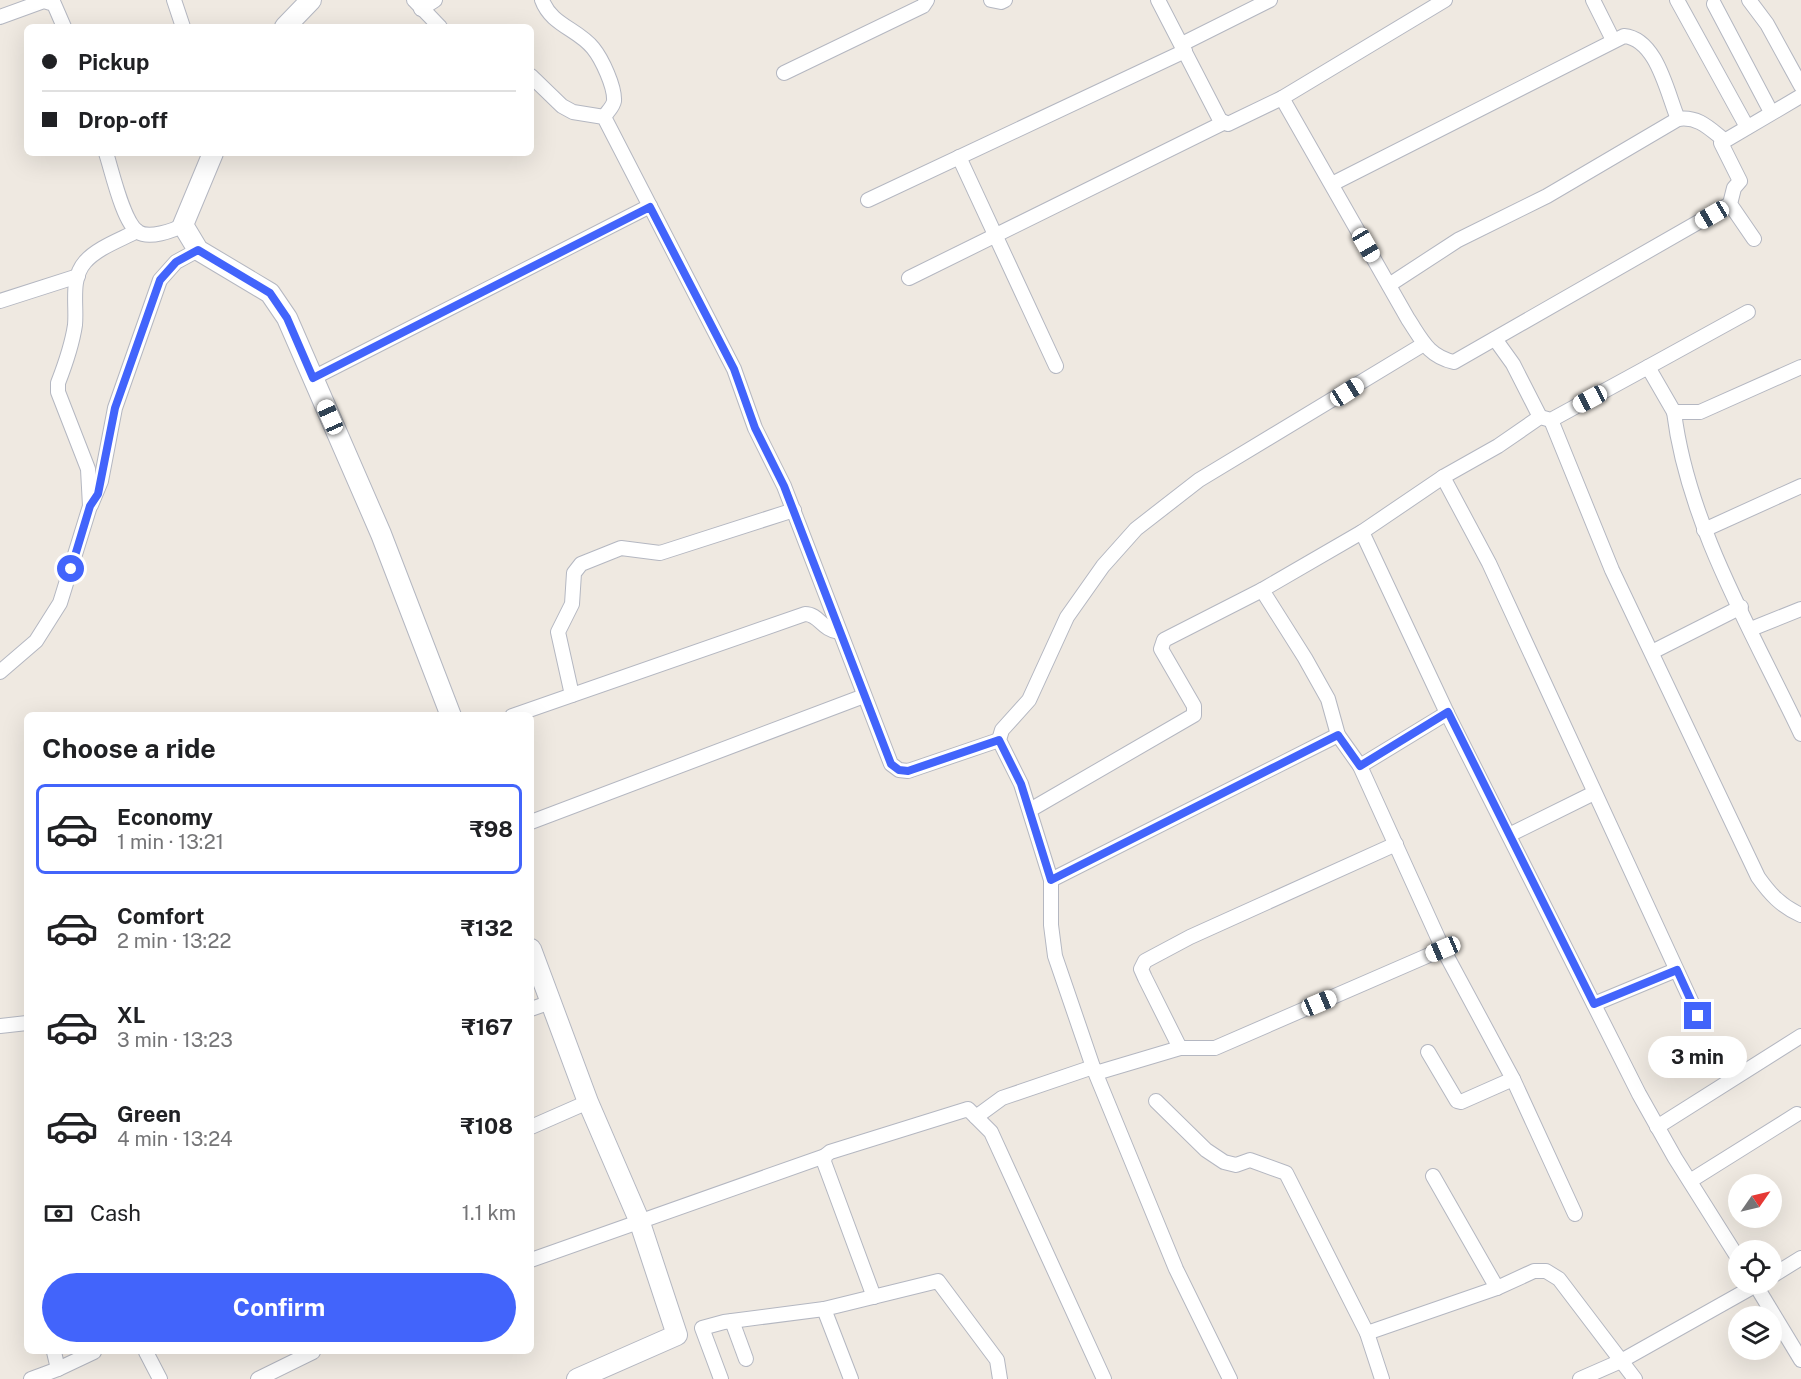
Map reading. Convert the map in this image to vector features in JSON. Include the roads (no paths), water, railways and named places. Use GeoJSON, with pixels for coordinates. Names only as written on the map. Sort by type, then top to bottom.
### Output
{"type":"FeatureCollection","features":[{"type":"Feature","properties":{"kind":"main road"},"geometry":{"type":"LineString","coordinates":[[288,24],[310,0]]}},
{"type":"Feature","properties":{"kind":"main road"},"geometry":{"type":"LineString","coordinates":[[212,156],[183,225],[198,250],[270,293],[287,318],[381,534],[449,712]]}},
{"type":"Feature","properties":{"kind":"main road"},"geometry":{"type":"LineString","coordinates":[[534,957],[588,1102],[639,1220],[677,1335],[577,1379]]}},
{"type":"Feature","properties":{"kind":"street"},"geometry":{"type":"LineString","coordinates":[[174,0],[182,24]]}},
{"type":"Feature","properties":{"kind":"street"},"geometry":{"type":"LineString","coordinates":[[417,4],[435,0]]}},
{"type":"Feature","properties":{"kind":"street"},"geometry":{"type":"LineString","coordinates":[[542,0],[551,17],[594,49],[612,86],[614,99],[613,105],[604,117]]}},
{"type":"Feature","properties":{"kind":"street"},"geometry":{"type":"LineString","coordinates":[[784,73],[923,6],[927,0]]}},
{"type":"Feature","properties":{"kind":"street"},"geometry":{"type":"LineString","coordinates":[[991,0],[1001,2],[1005,0]]}},
{"type":"Feature","properties":{"kind":"street"},"geometry":{"type":"LineString","coordinates":[[1158,0],[1223,123]]}},
{"type":"Feature","properties":{"kind":"street"},"geometry":{"type":"LineString","coordinates":[[868,200],[1183,47],[1270,0]]}},
{"type":"Feature","properties":{"kind":"street"},"geometry":{"type":"LineString","coordinates":[[909,278],[1223,123],[1228,124],[1282,98],[1445,0]]}},
{"type":"Feature","properties":{"kind":"street"},"geometry":{"type":"LineString","coordinates":[[1593,0],[1613,40]]}},
{"type":"Feature","properties":{"kind":"street"},"geometry":{"type":"LineString","coordinates":[[1677,0],[1747,127]]}},
{"type":"Feature","properties":{"kind":"street"},"geometry":{"type":"LineString","coordinates":[[1749,0],[1796,69],[1801,86]]}},
{"type":"Feature","properties":{"kind":"street"},"geometry":{"type":"LineString","coordinates":[[0,17],[44,1],[54,4],[63,24]]}},
{"type":"Feature","properties":{"kind":"street"},"geometry":{"type":"LineString","coordinates":[[417,4],[437,24]]}},
{"type":"Feature","properties":{"kind":"street"},"geometry":{"type":"LineString","coordinates":[[1714,4],[1771,112]]}},
{"type":"Feature","properties":{"kind":"street"},"geometry":{"type":"LineString","coordinates":[[1332,184],[1624,36],[1633,37],[1644,44],[1653,59],[1678,119]]}},
{"type":"Feature","properties":{"kind":"street"},"geometry":{"type":"LineString","coordinates":[[534,79],[562,106],[573,111],[604,117]]}},
{"type":"Feature","properties":{"kind":"street"},"geometry":{"type":"LineString","coordinates":[[1282,98],[1424,344],[1438,358],[1454,362],[1730,204],[1740,181],[1721,147],[1724,140],[1801,96]]}},
{"type":"Feature","properties":{"kind":"street"},"geometry":{"type":"LineString","coordinates":[[604,117],[734,369],[748,411],[794,510],[891,764],[899,770],[908,771],[999,740]]}},
{"type":"Feature","properties":{"kind":"street"},"geometry":{"type":"LineString","coordinates":[[1389,285],[1458,240],[1547,196],[1678,119],[1690,118],[1702,123],[1724,140]]}},
{"type":"Feature","properties":{"kind":"street"},"geometry":{"type":"LineString","coordinates":[[107,156],[128,219],[136,231],[143,234],[167,232],[183,225]]}},
{"type":"Feature","properties":{"kind":"street"},"geometry":{"type":"LineString","coordinates":[[959,157],[1056,366]]}},
{"type":"Feature","properties":{"kind":"street"},"geometry":{"type":"LineString","coordinates":[[1730,204],[1754,239]]}},
{"type":"Feature","properties":{"kind":"street"},"geometry":{"type":"LineString","coordinates":[[313,378],[650,207]]}},
{"type":"Feature","properties":{"kind":"street"},"geometry":{"type":"LineString","coordinates":[[90,506],[88,469],[58,392],[58,383],[75,324],[75,293],[78,276],[85,261],[136,231]]}},
{"type":"Feature","properties":{"kind":"street"},"geometry":{"type":"LineString","coordinates":[[0,672],[36,641],[60,603],[90,506],[99,488],[115,408],[160,280],[176,262],[198,250]]}},
{"type":"Feature","properties":{"kind":"street"},"geometry":{"type":"LineString","coordinates":[[0,301],[78,276]]}},
{"type":"Feature","properties":{"kind":"street"},"geometry":{"type":"LineString","coordinates":[[1030,810],[1194,715],[1194,706],[1161,650],[1161,644],[1262,590],[1362,532],[1443,477],[1546,418],[1648,367],[1748,312]]}},
{"type":"Feature","properties":{"kind":"street"},"geometry":{"type":"LineString","coordinates":[[1496,339],[1546,418],[1612,570],[1758,877],[1772,896],[1787,909],[1801,915]]}},
{"type":"Feature","properties":{"kind":"street"},"geometry":{"type":"LineString","coordinates":[[1230,1379],[1176,1269],[1095,1070],[1055,956],[1051,925],[1051,880],[1021,784],[999,740],[1002,730],[1029,700],[1068,616],[1103,566],[1136,529],[1198,480],[1424,344]]}},
{"type":"Feature","properties":{"kind":"street"},"geometry":{"type":"LineString","coordinates":[[1648,367],[1674,412],[1678,440],[1704,530],[1801,734]]}},
{"type":"Feature","properties":{"kind":"street"},"geometry":{"type":"LineString","coordinates":[[1674,412],[1700,412],[1801,367]]}},
{"type":"Feature","properties":{"kind":"street"},"geometry":{"type":"LineString","coordinates":[[1443,477],[1489,563],[1698,1016]]}},
{"type":"Feature","properties":{"kind":"street"},"geometry":{"type":"LineString","coordinates":[[1704,530],[1801,486]]}},
{"type":"Feature","properties":{"kind":"street"},"geometry":{"type":"LineString","coordinates":[[573,695],[558,632],[572,604],[574,573],[581,564],[621,548],[660,553],[794,510]]}},
{"type":"Feature","properties":{"kind":"street"},"geometry":{"type":"LineString","coordinates":[[1362,532],[1448,712],[1657,1127],[1728,1241]]}},
{"type":"Feature","properties":{"kind":"street"},"geometry":{"type":"LineString","coordinates":[[1262,590],[1328,699],[1338,735],[1360,766],[1443,949],[1513,1078],[1575,1214]]}},
{"type":"Feature","properties":{"kind":"street"},"geometry":{"type":"LineString","coordinates":[[1652,652],[1741,607]]}},
{"type":"Feature","properties":{"kind":"street"},"geometry":{"type":"LineString","coordinates":[[1751,630],[1801,609]]}},
{"type":"Feature","properties":{"kind":"street"},"geometry":{"type":"LineString","coordinates":[[524,712],[805,614],[815,616],[829,630],[839,632]]}},
{"type":"Feature","properties":{"kind":"street"},"geometry":{"type":"LineString","coordinates":[[534,821],[864,696]]}},
{"type":"Feature","properties":{"kind":"street"},"geometry":{"type":"LineString","coordinates":[[1360,766],[1448,712]]}},
{"type":"Feature","properties":{"kind":"street"},"geometry":{"type":"LineString","coordinates":[[1051,880],[1338,735]]}},
{"type":"Feature","properties":{"kind":"street"},"geometry":{"type":"LineString","coordinates":[[1510,834],[1594,793]]}},
{"type":"Feature","properties":{"kind":"street"},"geometry":{"type":"LineString","coordinates":[[1180,1048],[1141,969],[1145,961],[1190,937],[1396,844]]}},
{"type":"Feature","properties":{"kind":"street"},"geometry":{"type":"LineString","coordinates":[[976,1117],[1002,1098],[1095,1070],[1180,1048],[1215,1048],[1443,949]]}},
{"type":"Feature","properties":{"kind":"street"},"geometry":{"type":"LineString","coordinates":[[1594,1004],[1677,970]]}},
{"type":"Feature","properties":{"kind":"street"},"geometry":{"type":"LineString","coordinates":[[534,1008],[551,1002]]}},
{"type":"Feature","properties":{"kind":"street"},"geometry":{"type":"LineString","coordinates":[[0,1026],[24,1023]]}},
{"type":"Feature","properties":{"kind":"street"},"geometry":{"type":"LineString","coordinates":[[1657,1127],[1801,1036]]}},
{"type":"Feature","properties":{"kind":"street"},"geometry":{"type":"LineString","coordinates":[[1428,1052],[1457,1101],[1461,1102],[1513,1078]]}},
{"type":"Feature","properties":{"kind":"street"},"geometry":{"type":"LineString","coordinates":[[1156,1101],[1206,1150],[1224,1162],[1236,1165],[1250,1160],[1286,1173],[1367,1333],[1382,1379]]}},
{"type":"Feature","properties":{"kind":"street"},"geometry":{"type":"LineString","coordinates":[[534,1125],[588,1102]]}},
{"type":"Feature","properties":{"kind":"street"},"geometry":{"type":"LineString","coordinates":[[534,1259],[825,1156],[830,1152],[968,1109],[990,1132],[1104,1379]]}},
{"type":"Feature","properties":{"kind":"street"},"geometry":{"type":"LineString","coordinates":[[1689,1181],[1797,1114]]}},
{"type":"Feature","properties":{"kind":"street"},"geometry":{"type":"LineString","coordinates":[[825,1156],[824,1162],[873,1298]]}},
{"type":"Feature","properties":{"kind":"street"},"geometry":{"type":"LineString","coordinates":[[1433,1176],[1497,1288]]}},
{"type":"Feature","properties":{"kind":"street"},"geometry":{"type":"LineString","coordinates":[[1782,1270],[1801,1258]]}},
{"type":"Feature","properties":{"kind":"street"},"geometry":{"type":"LineString","coordinates":[[1367,1333],[1497,1288],[1534,1271],[1546,1271],[1559,1280],[1635,1379]]}},
{"type":"Feature","properties":{"kind":"street"},"geometry":{"type":"LineString","coordinates":[[677,1335],[732,1322],[824,1309],[938,1281],[997,1360],[1000,1379]]}},
{"type":"Feature","properties":{"kind":"street"},"geometry":{"type":"LineString","coordinates":[[1580,1379],[1621,1361],[1738,1294]]}},
{"type":"Feature","properties":{"kind":"street"},"geometry":{"type":"LineString","coordinates":[[1762,1294],[1801,1360]]}},
{"type":"Feature","properties":{"kind":"street"},"geometry":{"type":"LineString","coordinates":[[824,1309],[851,1379]]}},
{"type":"Feature","properties":{"kind":"street"},"geometry":{"type":"LineString","coordinates":[[732,1322],[746,1359]]}},
{"type":"Feature","properties":{"kind":"street"},"geometry":{"type":"LineString","coordinates":[[702,1328],[721,1379]]}},
{"type":"Feature","properties":{"kind":"street"},"geometry":{"type":"LineString","coordinates":[[54,1354],[58,1369]]}},
{"type":"Feature","properties":{"kind":"street"},"geometry":{"type":"LineString","coordinates":[[31,1379],[90,1354]]}},
{"type":"Feature","properties":{"kind":"street"},"geometry":{"type":"LineString","coordinates":[[147,1354],[160,1379]]}},
{"type":"Feature","properties":{"kind":"street"},"geometry":{"type":"LineString","coordinates":[[258,1379],[294,1356]]}}]}
